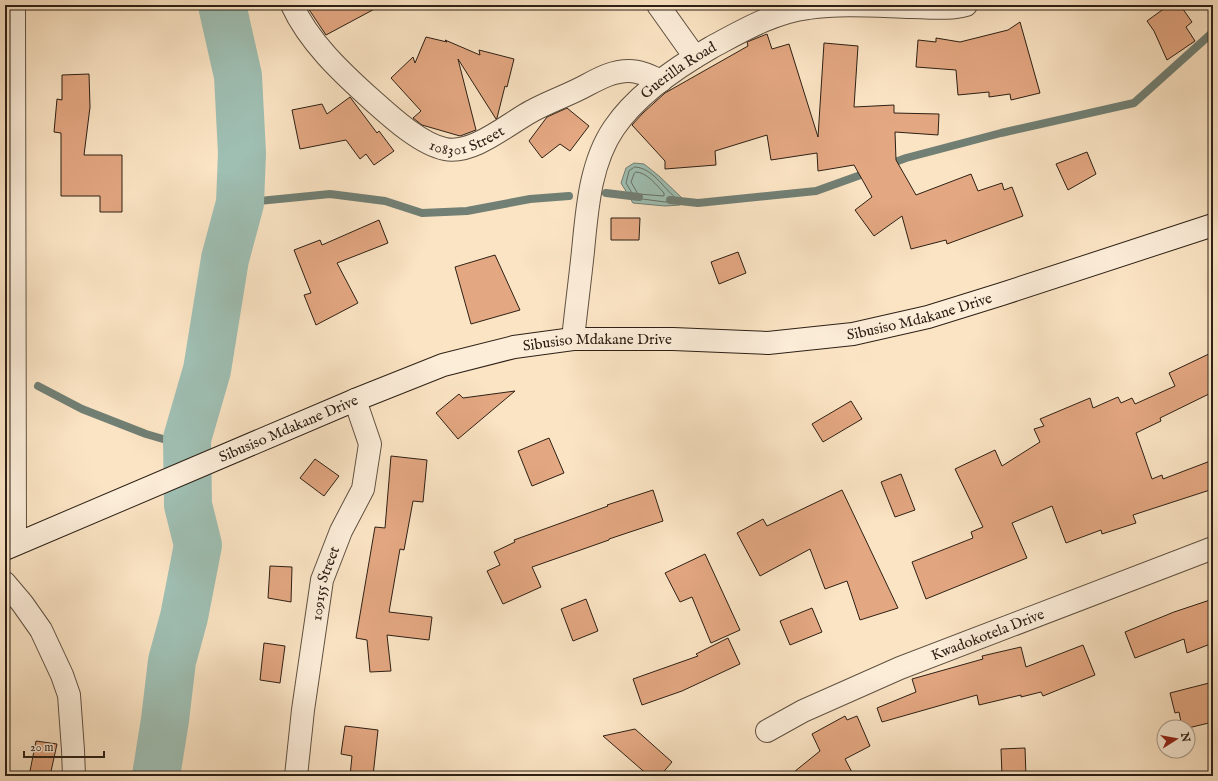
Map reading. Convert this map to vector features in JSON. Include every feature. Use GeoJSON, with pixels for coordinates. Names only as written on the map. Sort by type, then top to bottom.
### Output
{"type":"FeatureCollection","features":[{"type":"Feature","properties":{"kind":"street"},"geometry":{"type":"LineString","coordinates":[[10,546],[10,246],[14,5]]}},
{"type":"Feature","properties":{"kind":"street","name":"108301 Street"},"geometry":{"type":"LineString","coordinates":[[292,5],[299,21],[314,41],[357,86],[395,121],[427,142],[446,150],[464,148],[479,143],[501,131],[531,111],[600,78],[615,73],[629,71],[643,73],[660,81]]}},
{"type":"Feature","properties":{"kind":"street"},"geometry":{"type":"LineString","coordinates":[[658,5],[694,57]]}},
{"type":"Feature","properties":{"kind":"street","name":"Guerilla Road"},"geometry":{"type":"LineString","coordinates":[[573,339],[585,231],[593,176],[603,148],[613,128],[630,108],[660,81],[694,57],[760,23],[785,13],[807,8],[833,6],[960,7],[966,5]]}},
{"type":"Feature","properties":{"kind":"street","name":"Sibusiso Mdakane Drive"},"geometry":{"type":"LineString","coordinates":[[10,546],[355,400],[443,365],[514,347],[573,339],[673,339],[768,343],[853,334],[928,317],[1213,225]]}},
{"type":"Feature","properties":{"kind":"street","name":"109155 Street"},"geometry":{"type":"LineString","coordinates":[[296,776],[303,710],[322,580],[341,531],[363,489],[370,444],[355,400]]}},
{"type":"Feature","properties":{"kind":"street","name":"Kwadokotela Drive"},"geometry":{"type":"LineString","coordinates":[[767,731],[803,711],[900,668],[1213,548]]}},
{"type":"Feature","properties":{"kind":"street"},"geometry":{"type":"LineString","coordinates":[[5,583],[22,603],[41,630],[64,681],[69,695],[74,776]]}},
{"type":"Feature","properties":{"kind":"water"},"geometry":{"type":"Polygon","coordinates":[[[634,163],[644,164],[659,176],[682,198],[680,205],[665,206],[633,203],[621,183],[626,168],[634,163]]]}},
{"type":"Feature","properties":{"kind":"building"},"geometry":{"type":"Polygon","coordinates":[[[306,5],[382,5],[326,35],[306,5]]]}},
{"type":"Feature","properties":{"kind":"building"},"geometry":{"type":"Polygon","coordinates":[[[1169,5],[1180,5],[1192,22],[1186,27],[1195,41],[1167,60],[1154,31],[1147,21],[1169,5]]]}},
{"type":"Feature","properties":{"kind":"building"},"geometry":{"type":"Polygon","coordinates":[[[1020,22],[1040,93],[1011,100],[1010,94],[989,97],[989,92],[958,95],[956,70],[916,67],[918,40],[936,42],[936,38],[960,42],[1008,30],[1020,22]]]}},
{"type":"Feature","properties":{"kind":"building"},"geometry":{"type":"Polygon","coordinates":[[[767,34],[772,49],[789,44],[818,137],[824,43],[858,46],[854,107],[894,105],[894,113],[939,114],[938,135],[895,132],[896,160],[916,195],[971,174],[978,191],[1002,183],[1004,190],[1012,187],[1023,216],[947,244],[946,240],[911,249],[902,216],[874,236],[855,210],[872,197],[854,165],[818,171],[817,153],[771,160],[767,135],[715,151],[716,165],[665,169],[665,161],[632,125],[665,93],[748,46],[747,42],[767,34]]]}},
{"type":"Feature","properties":{"kind":"building"},"geometry":{"type":"Polygon","coordinates":[[[426,37],[447,42],[445,40],[480,55],[479,50],[514,59],[507,87],[505,86],[496,119],[458,59],[476,130],[460,136],[422,125],[413,118],[421,111],[391,78],[413,57],[415,63],[426,37]]]}},
{"type":"Feature","properties":{"kind":"building"},"geometry":{"type":"Polygon","coordinates":[[[89,74],[90,107],[84,155],[122,155],[122,212],[100,212],[100,196],[61,196],[61,133],[54,132],[57,99],[62,100],[62,75],[89,74]]]}},
{"type":"Feature","properties":{"kind":"building"},"geometry":{"type":"Polygon","coordinates":[[[350,97],[377,133],[379,131],[394,151],[374,165],[366,154],[360,159],[346,140],[300,149],[292,110],[322,104],[327,114],[350,97]]]}},
{"type":"Feature","properties":{"kind":"building"},"geometry":{"type":"Polygon","coordinates":[[[567,108],[589,126],[570,151],[560,144],[542,158],[529,141],[547,117],[567,108]]]}},
{"type":"Feature","properties":{"kind":"building"},"geometry":{"type":"Polygon","coordinates":[[[1087,152],[1096,174],[1068,190],[1056,164],[1087,152]]]}},
{"type":"Feature","properties":{"kind":"building"},"geometry":{"type":"Polygon","coordinates":[[[611,218],[640,218],[639,240],[611,240],[611,218]]]}},
{"type":"Feature","properties":{"kind":"building"},"geometry":{"type":"Polygon","coordinates":[[[379,220],[388,243],[337,263],[358,303],[316,325],[304,295],[311,293],[294,250],[320,240],[322,245],[379,220]]]}},
{"type":"Feature","properties":{"kind":"building"},"geometry":{"type":"Polygon","coordinates":[[[738,252],[746,273],[719,284],[711,262],[738,252]]]}},
{"type":"Feature","properties":{"kind":"building"},"geometry":{"type":"Polygon","coordinates":[[[495,255],[520,310],[471,324],[455,267],[495,255]]]}},
{"type":"Feature","properties":{"kind":"building"},"geometry":{"type":"Polygon","coordinates":[[[1213,352],[1213,392],[1160,418],[1161,421],[1136,433],[1152,479],[1162,475],[1163,479],[1213,460],[1213,489],[1133,515],[1136,523],[1102,534],[1101,530],[1066,543],[1052,506],[1012,523],[1027,558],[926,599],[912,562],[973,538],[971,532],[983,527],[955,469],[995,450],[1002,466],[1040,442],[1034,429],[1044,426],[1040,419],[1090,398],[1093,408],[1118,397],[1121,403],[1132,398],[1135,404],[1175,386],[1169,373],[1213,352]]]}},
{"type":"Feature","properties":{"kind":"building"},"geometry":{"type":"Polygon","coordinates":[[[515,391],[458,439],[436,413],[459,394],[463,398],[515,391]]]}},
{"type":"Feature","properties":{"kind":"building"},"geometry":{"type":"Polygon","coordinates":[[[851,401],[862,419],[823,442],[812,424],[851,401]]]}},
{"type":"Feature","properties":{"kind":"building"},"geometry":{"type":"Polygon","coordinates":[[[549,438],[564,473],[532,486],[518,451],[549,438]]]}},
{"type":"Feature","properties":{"kind":"building"},"geometry":{"type":"Polygon","coordinates":[[[391,456],[427,460],[423,502],[413,501],[404,550],[400,549],[389,612],[432,617],[429,640],[387,635],[391,671],[370,672],[367,640],[356,638],[375,527],[385,528],[391,456]]]}},
{"type":"Feature","properties":{"kind":"building"},"geometry":{"type":"Polygon","coordinates":[[[315,459],[339,476],[324,496],[300,478],[315,459]]]}},
{"type":"Feature","properties":{"kind":"building"},"geometry":{"type":"Polygon","coordinates":[[[901,474],[915,510],[895,517],[881,482],[901,474]]]}},
{"type":"Feature","properties":{"kind":"building"},"geometry":{"type":"Polygon","coordinates":[[[653,490],[663,521],[532,567],[541,587],[503,604],[487,571],[500,565],[494,552],[515,542],[514,540],[608,506],[607,505],[653,490]]]}},
{"type":"Feature","properties":{"kind":"building"},"geometry":{"type":"Polygon","coordinates":[[[842,490],[898,608],[860,620],[847,581],[825,589],[810,549],[760,576],[737,533],[763,519],[767,526],[842,490]]]}},
{"type":"Feature","properties":{"kind":"building"},"geometry":{"type":"Polygon","coordinates":[[[705,554],[740,630],[711,643],[692,597],[680,602],[665,573],[705,554]]]}},
{"type":"Feature","properties":{"kind":"building"},"geometry":{"type":"Polygon","coordinates":[[[270,566],[292,567],[291,602],[268,598],[270,566]]]}},
{"type":"Feature","properties":{"kind":"building"},"geometry":{"type":"Polygon","coordinates":[[[586,599],[598,631],[573,641],[561,609],[586,599]]]}},
{"type":"Feature","properties":{"kind":"building"},"geometry":{"type":"Polygon","coordinates":[[[1213,599],[1213,643],[1187,653],[1184,639],[1135,658],[1125,632],[1174,612],[1213,599]]]}},
{"type":"Feature","properties":{"kind":"building"},"geometry":{"type":"Polygon","coordinates":[[[812,608],[822,632],[790,645],[780,621],[812,608]]]}},
{"type":"Feature","properties":{"kind":"building"},"geometry":{"type":"Polygon","coordinates":[[[728,638],[740,664],[682,691],[642,705],[633,679],[698,656],[696,654],[728,638]]]}},
{"type":"Feature","properties":{"kind":"building"},"geometry":{"type":"Polygon","coordinates":[[[264,643],[285,646],[280,683],[260,680],[264,643]]]}},
{"type":"Feature","properties":{"kind":"building"},"geometry":{"type":"Polygon","coordinates":[[[1083,645],[1095,675],[1043,696],[1041,692],[979,705],[977,695],[882,722],[877,708],[916,692],[912,679],[983,659],[982,656],[1021,647],[1026,667],[1083,645]]]}},
{"type":"Feature","properties":{"kind":"building"},"geometry":{"type":"Polygon","coordinates":[[[1213,682],[1213,722],[1196,726],[1196,719],[1180,719],[1179,712],[1175,713],[1170,693],[1213,682]]]}},
{"type":"Feature","properties":{"kind":"building"},"geometry":{"type":"Polygon","coordinates":[[[845,716],[847,720],[857,716],[870,746],[845,759],[854,776],[789,776],[820,751],[812,734],[845,716]]]}},
{"type":"Feature","properties":{"kind":"building"},"geometry":{"type":"Polygon","coordinates":[[[345,726],[378,730],[373,776],[350,776],[352,756],[341,754],[345,726]]]}},
{"type":"Feature","properties":{"kind":"building"},"geometry":{"type":"Polygon","coordinates":[[[635,729],[672,762],[660,776],[649,776],[603,736],[635,729]]]}},
{"type":"Feature","properties":{"kind":"building"},"geometry":{"type":"Polygon","coordinates":[[[36,741],[57,744],[50,776],[29,776],[36,741]]]}},
{"type":"Feature","properties":{"kind":"building"},"geometry":{"type":"Polygon","coordinates":[[[1025,748],[1026,776],[1002,776],[1001,749],[1025,748]]]}},
{"type":"Feature","properties":{"kind":"waterway"},"geometry":{"type":"LineString","coordinates":[[156,776],[172,661],[184,617],[198,545],[188,505],[187,439],[207,370],[225,259],[240,203],[242,153],[238,76],[222,5]]}},
{"type":"Feature","properties":{"kind":"waterway"},"geometry":{"type":"LineString","coordinates":[[1213,5],[1213,32]]}},
{"type":"Feature","properties":{"kind":"waterway"},"geometry":{"type":"LineString","coordinates":[[887,165],[906,158],[1001,133],[1134,103],[1213,32]]}},
{"type":"Feature","properties":{"kind":"waterway"},"geometry":{"type":"LineString","coordinates":[[670,200],[698,203],[816,191],[869,172]]}},
{"type":"Feature","properties":{"kind":"waterway"},"geometry":{"type":"LineString","coordinates":[[606,193],[639,197]]}},
{"type":"Feature","properties":{"kind":"waterway"},"geometry":{"type":"LineString","coordinates":[[240,203],[330,194],[385,201],[422,213],[467,211],[530,199],[569,196]]}},
{"type":"Feature","properties":{"kind":"waterway"},"geometry":{"type":"LineString","coordinates":[[38,386],[82,409],[146,434],[187,446]]}}]}
